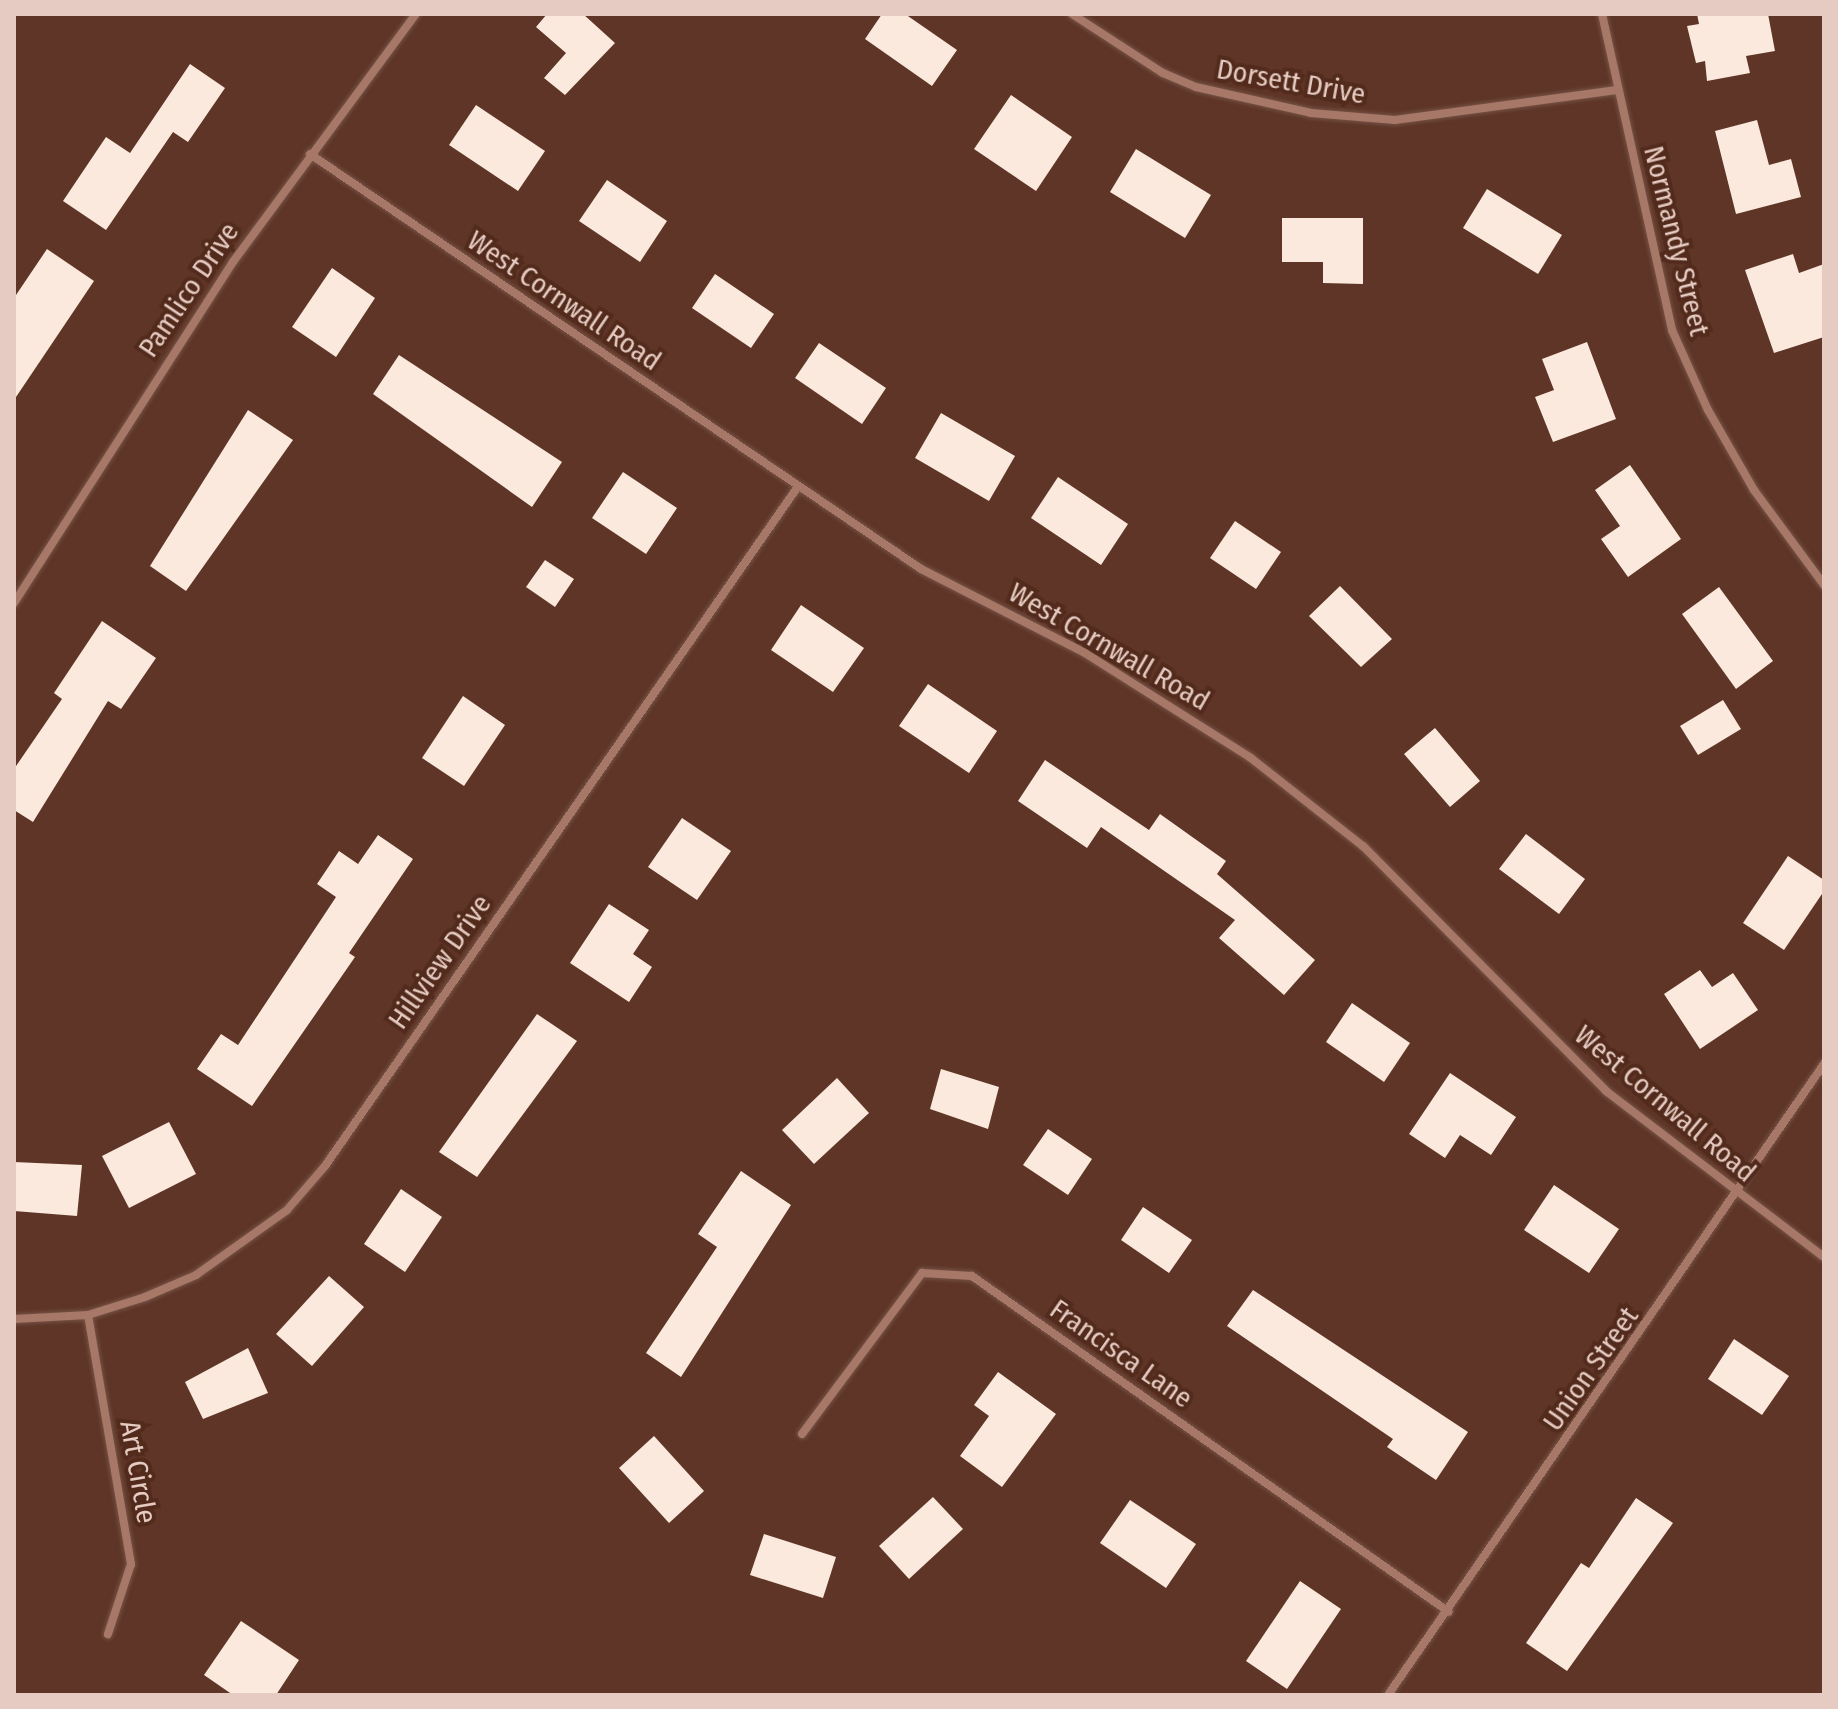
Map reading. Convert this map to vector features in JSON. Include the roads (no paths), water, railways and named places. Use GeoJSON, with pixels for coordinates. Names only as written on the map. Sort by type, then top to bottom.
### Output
{"type":"FeatureCollection","features":[{"type":"Feature","properties":{"kind":"street","name":"Pamlico Drive"},"geometry":{"type":"LineString","coordinates":[[14,603],[171,356],[310,154],[416,14]]}},
{"type":"Feature","properties":{"kind":"street","name":"Dorsett Drive"},"geometry":{"type":"LineString","coordinates":[[1072,14],[1174,78],[1311,113],[1409,119],[1617,90]]}},
{"type":"Feature","properties":{"kind":"street","name":"Normandy Street"},"geometry":{"type":"LineString","coordinates":[[1602,14],[1672,330],[1708,410],[1754,490],[1824,585]]}},
{"type":"Feature","properties":{"kind":"street","name":"West Cornwall Road"},"geometry":{"type":"LineString","coordinates":[[310,154],[797,488],[921,569],[1085,653],[1251,758],[1363,846],[1606,1091],[1737,1195],[1824,1257]]}},
{"type":"Feature","properties":{"kind":"street","name":"Hillview Drive"},"geometry":{"type":"LineString","coordinates":[[14,1319],[88,1315],[196,1275],[244,1246],[297,1199],[797,488]]}},
{"type":"Feature","properties":{"kind":"street","name":"Union Street"},"geometry":{"type":"LineString","coordinates":[[1388,1695],[1449,1612],[1824,1064]]}},
{"type":"Feature","properties":{"kind":"street","name":"Francisca Lane"},"geometry":{"type":"LineString","coordinates":[[802,1434],[922,1273],[972,1276],[1449,1612]]}},
{"type":"Feature","properties":{"kind":"street","name":"Art Circle"},"geometry":{"type":"LineString","coordinates":[[88,1315],[131,1564],[108,1634]]}}]}
